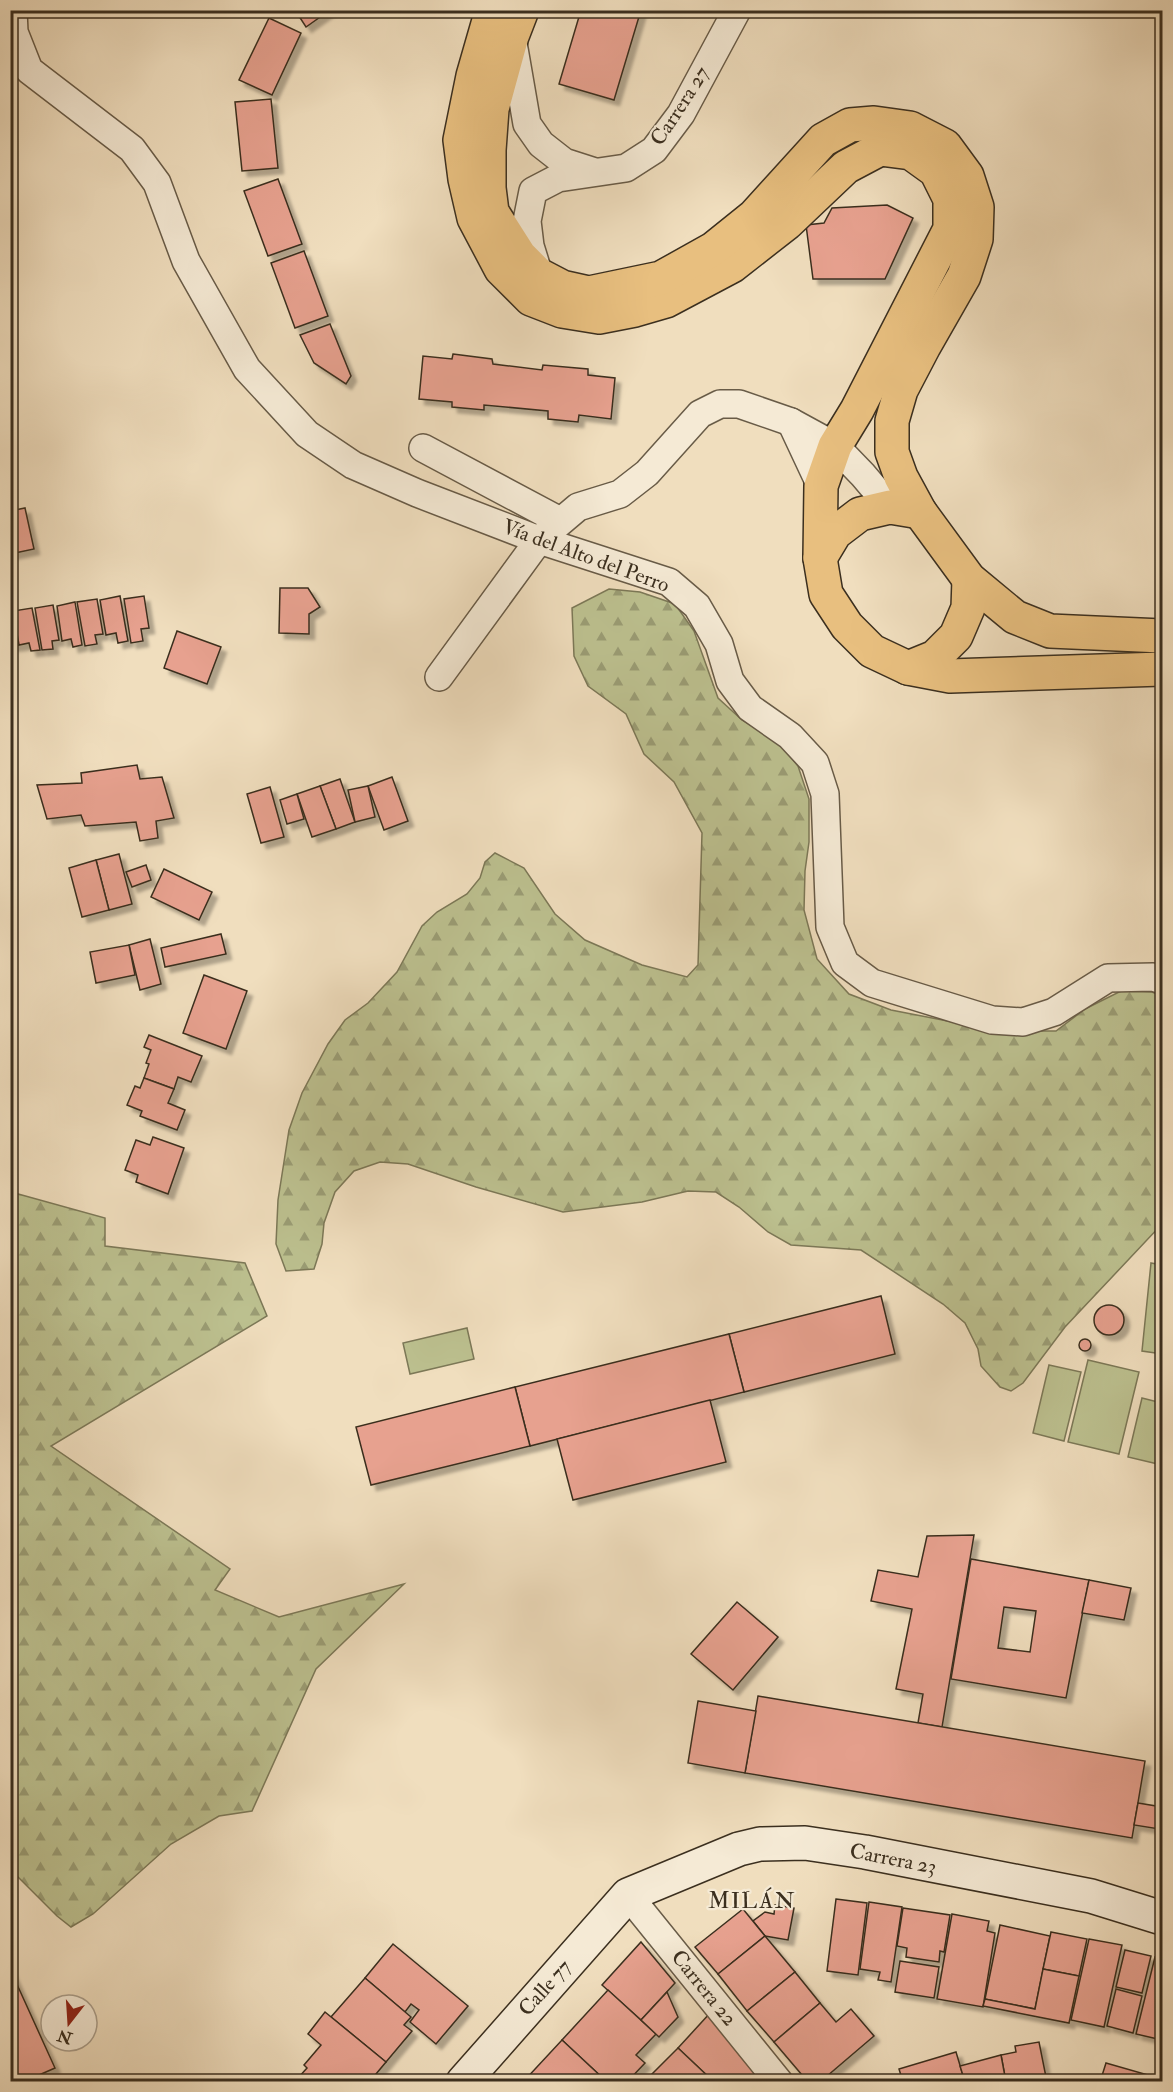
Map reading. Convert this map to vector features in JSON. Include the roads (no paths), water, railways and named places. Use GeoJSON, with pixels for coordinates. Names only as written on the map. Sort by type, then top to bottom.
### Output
{"type":"FeatureCollection","features":[{"type":"Feature","properties":{"kind":"main road"},"geometry":{"type":"LineString","coordinates":[[492,10],[473,76],[460,140],[465,179],[474,218],[501,269],[531,299],[562,311],[599,317],[666,301],[732,266],[788,222],[846,167],[880,150],[911,153],[936,171],[950,200],[950,229],[857,410],[835,446],[821,486],[820,558],[826,594],[847,626],[872,651],[908,668],[950,676],[1162,669]]}},
{"type":"Feature","properties":{"kind":"main road"},"geometry":{"type":"LineString","coordinates":[[517,23],[492,109],[489,150],[489,188],[492,212],[520,256],[539,275],[562,287],[589,293],[661,278],[713,249],[754,216],[823,141],[850,125],[874,123],[910,128],[945,146],[967,176],[976,207],[976,239],[964,276],[902,390],[892,421],[892,452],[901,477],[905,510],[969,579],[1015,617],[1050,631],[1162,636]]}},
{"type":"Feature","properties":{"kind":"main road"},"geometry":{"type":"LineString","coordinates":[[820,558],[836,533],[860,514],[905,510]]}},
{"type":"Feature","properties":{"kind":"main road"},"geometry":{"type":"LineString","coordinates":[[908,668],[935,657],[957,636],[968,608],[969,579]]}},
{"type":"Feature","properties":{"kind":"main road","name":"Carrera 23"},"geometry":{"type":"LineString","coordinates":[[628,1895],[739,1849],[760,1844],[805,1844],[865,1852],[1091,1896],[1162,1918]]}},
{"type":"Feature","properties":{"kind":"main road","name":"Calle 77"},"geometry":{"type":"LineString","coordinates":[[463,2082],[628,1895]]}},
{"type":"Feature","properties":{"kind":"street","name":"Vía del Alto del Perro"},"geometry":{"type":"LineString","coordinates":[[13,10],[14,32],[29,70],[132,149],[157,183],[186,261],[247,369],[307,434],[353,465],[417,493],[539,540],[669,582],[697,606],[719,644],[730,681],[750,708],[790,736],[815,763],[825,794],[830,927],[845,963],[872,983],[992,1020],[1023,1022],[1054,1012],[1108,978],[1153,977],[1162,980]]}},
{"type":"Feature","properties":{"kind":"street","name":"Carrera 27"},"geometry":{"type":"LineString","coordinates":[[539,275],[530,246],[527,221],[533,191],[558,178],[626,168],[654,150],[681,114],[737,10]]}},
{"type":"Feature","properties":{"kind":"street","name":"Carrera 27"},"geometry":{"type":"LineString","coordinates":[[517,23],[527,123],[541,144],[564,162],[599,173]]}},
{"type":"Feature","properties":{"kind":"street"},"geometry":{"type":"LineString","coordinates":[[440,677],[539,540],[578,507],[620,494],[647,473],[700,414],[720,404],[739,404],[791,422],[835,446],[863,475],[905,510]]}},
{"type":"Feature","properties":{"kind":"street"},"geometry":{"type":"LineString","coordinates":[[791,422],[821,486]]}},
{"type":"Feature","properties":{"kind":"street"},"geometry":{"type":"LineString","coordinates":[[423,448],[560,521]]}},
{"type":"Feature","properties":{"kind":"street","name":"Carrera 22"},"geometry":{"type":"LineString","coordinates":[[628,1895],[779,2081]]}},
{"type":"Feature","properties":{"kind":"district","name":"MILÁN"},"geometry":{"type":"Point","coordinates":[752,1901]}}]}
